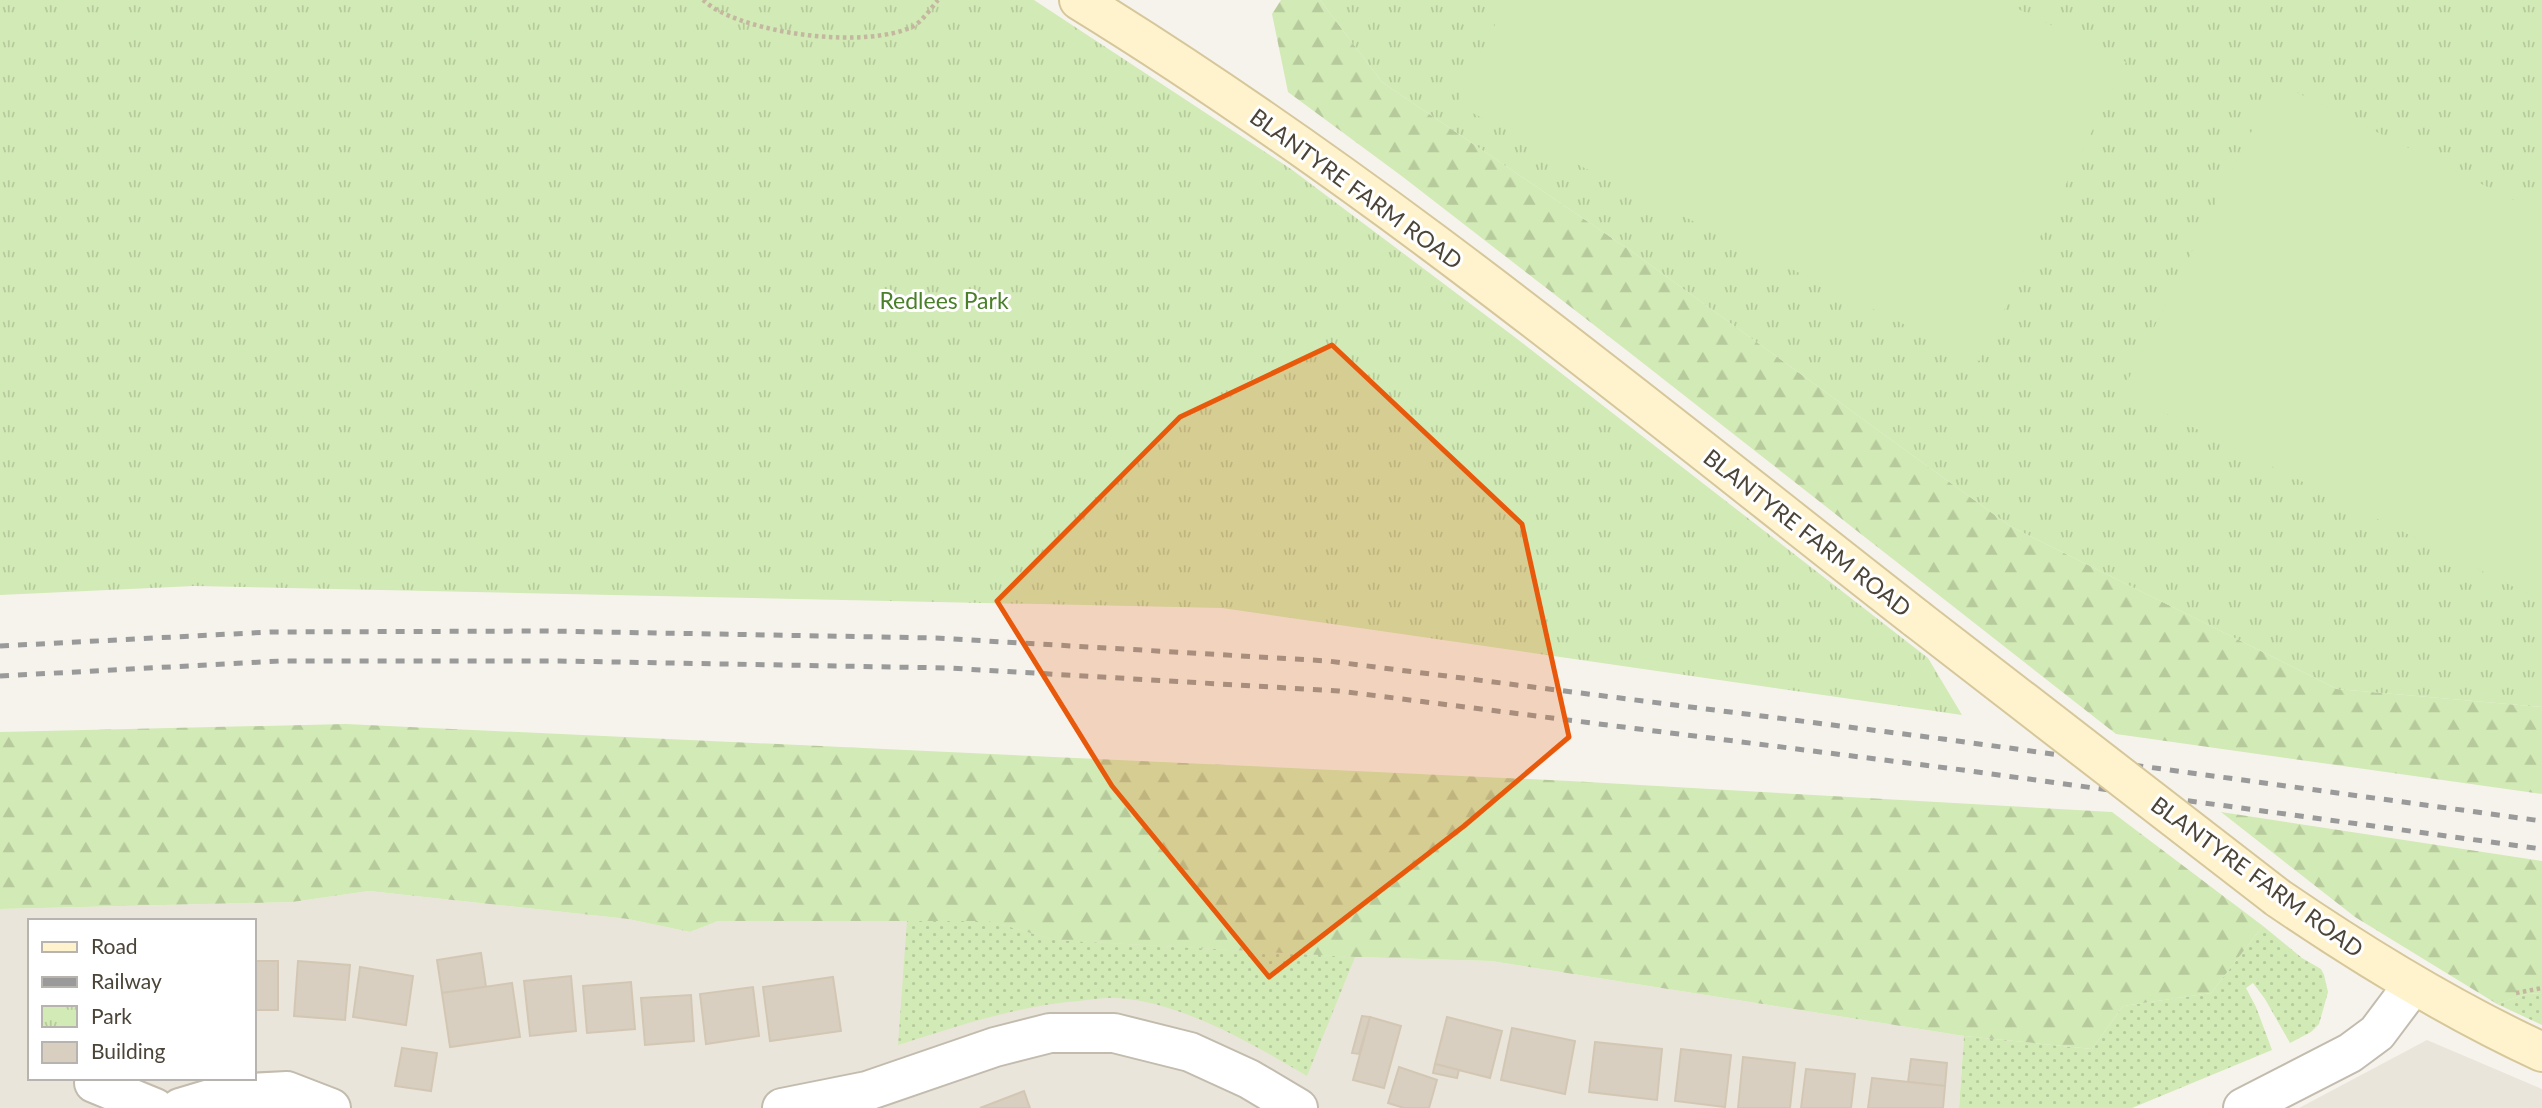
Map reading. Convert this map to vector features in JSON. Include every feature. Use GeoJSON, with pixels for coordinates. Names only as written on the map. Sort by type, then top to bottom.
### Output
{"type":"FeatureCollection","features":[{"type":"Feature","properties":{"kind":"main road","name":"BLANTYRE FARM ROAD"},"geometry":{"type":"LineString","coordinates":[[1079,0],[1269,125],[1406,223],[2278,898],[2343,943],[2413,985],[2462,1013],[2542,1052]]}},
{"type":"Feature","properties":{"kind":"street"},"geometry":{"type":"LineString","coordinates":[[2243,1108],[2350,1053],[2377,1033],[2413,985]]}},
{"type":"Feature","properties":{"kind":"street"},"geometry":{"type":"LineString","coordinates":[[782,1108],[867,1091],[995,1047],[1050,1033],[1114,1033],[1190,1052],[1249,1079],[1291,1107]]}},
{"type":"Feature","properties":{"kind":"street"},"geometry":{"type":"LineString","coordinates":[[94,1083],[155,1108]]}},
{"type":"Feature","properties":{"kind":"street"},"geometry":{"type":"LineString","coordinates":[[180,1108],[227,1094],[288,1091],[331,1108]]}},
{"type":"Feature","properties":{"kind":"path"},"geometry":{"type":"LineString","coordinates":[[703,0],[721,12],[766,27],[848,38],[879,37],[914,26],[938,0]]}},
{"type":"Feature","properties":{"kind":"highlighted area"},"geometry":{"type":"Polygon","coordinates":[[[1332,345],[1522,524],[1569,737],[1464,826],[1269,977],[1112,786],[997,601],[1180,417],[1332,345]]]}},
{"type":"Feature","properties":{"kind":"shaded area"},"geometry":{"type":"Polygon","coordinates":[[[369,891],[628,919],[690,932],[718,921],[989,921],[1355,957],[1491,961],[1964,1036],[1959,1108],[0,1108],[0,909],[292,902],[369,891]]]}},
{"type":"Feature","properties":{"kind":"shaded area"},"geometry":{"type":"Polygon","coordinates":[[[2427,1040],[2542,1089],[2542,1108],[2299,1108],[2427,1040]]]}},
{"type":"Feature","properties":{"kind":"green space","name":"Redlees Park"},"geometry":{"type":"Polygon","coordinates":[[[0,0],[1034,0],[1291,169],[1512,335],[1928,658],[1962,715],[1222,608],[194,586],[0,595],[0,0]]]}},
{"type":"Feature","properties":{"kind":"green space"},"geometry":{"type":"Polygon","coordinates":[[[1281,0],[1320,0],[1382,82],[1634,253],[2010,526],[2337,689],[2542,707],[2542,794],[2116,734],[1625,349],[1403,177],[1288,92],[1272,14],[1281,0]]]}},
{"type":"Feature","properties":{"kind":"green space"},"geometry":{"type":"Polygon","coordinates":[[[1320,0],[2542,0],[2542,707],[2337,689],[2010,526],[1634,253],[1382,82],[1320,0]]]}},
{"type":"Feature","properties":{"kind":"green space"},"geometry":{"type":"Polygon","coordinates":[[[1507,0],[2000,0],[2126,62],[1979,361],[1456,105],[1507,0]]]}},
{"type":"Feature","properties":{"kind":"green space"},"geometry":{"type":"Polygon","coordinates":[[[2276,82],[2542,214],[2542,601],[2122,392],[2276,82]]]}},
{"type":"Feature","properties":{"kind":"green space"},"geometry":{"type":"Polygon","coordinates":[[[346,724],[1570,781],[2112,812],[2263,926],[2211,993],[2123,1006],[2092,1049],[1964,1036],[1491,961],[1355,957],[1055,940],[989,921],[718,921],[690,932],[628,919],[369,891],[292,902],[0,909],[0,732],[346,724]]]}},
{"type":"Feature","properties":{"kind":"green space"},"geometry":{"type":"Polygon","coordinates":[[[2221,812],[2542,861],[2542,993],[2527,994],[2497,1004],[2355,917],[2221,812]]]}},
{"type":"Feature","properties":{"kind":"green space"},"geometry":{"type":"Polygon","coordinates":[[[907,921],[989,921],[1055,940],[1355,957],[1307,1076],[1215,1026],[1165,1007],[1116,998],[1032,1007],[898,1045],[907,921]]]}},
{"type":"Feature","properties":{"kind":"green space"},"geometry":{"type":"Polygon","coordinates":[[[2263,926],[2302,958],[2321,969],[2324,975],[2328,992],[2319,1024],[2311,1032],[2290,1043],[2253,983],[2246,988],[2272,1050],[2132,1108],[1959,1108],[1964,1036],[2092,1049],[2123,1006],[2211,993],[2263,926]]]}},
{"type":"Feature","properties":{"kind":"green space"},"geometry":{"type":"Polygon","coordinates":[[[2542,993],[2542,1025],[2497,1004],[2527,994],[2542,993]]]}},
{"type":"Feature","properties":{"kind":"building"},"geometry":{"type":"Polygon","coordinates":[[[481,953],[486,987],[442,993],[437,960],[481,953]]]}},
{"type":"Feature","properties":{"kind":"building"},"geometry":{"type":"Polygon","coordinates":[[[256,961],[278,961],[278,1010],[256,1010],[256,961]]]}},
{"type":"Feature","properties":{"kind":"building"},"geometry":{"type":"Polygon","coordinates":[[[298,961],[350,965],[345,1020],[294,1016],[298,961]]]}},
{"type":"Feature","properties":{"kind":"building"},"geometry":{"type":"Polygon","coordinates":[[[360,967],[413,976],[406,1025],[353,1017],[360,967]]]}},
{"type":"Feature","properties":{"kind":"building"},"geometry":{"type":"Polygon","coordinates":[[[571,976],[576,1031],[530,1036],[524,981],[571,976]]]}},
{"type":"Feature","properties":{"kind":"building"},"geometry":{"type":"Polygon","coordinates":[[[833,977],[841,1031],[770,1041],[763,987],[833,977]]]}},
{"type":"Feature","properties":{"kind":"building"},"geometry":{"type":"Polygon","coordinates":[[[631,982],[635,1029],[587,1033],[583,986],[631,982]]]}},
{"type":"Feature","properties":{"kind":"building"},"geometry":{"type":"Polygon","coordinates":[[[512,983],[520,1037],[450,1047],[442,993],[512,983]]]}},
{"type":"Feature","properties":{"kind":"building"},"geometry":{"type":"Polygon","coordinates":[[[753,987],[759,1036],[706,1044],[700,994],[753,987]]]}},
{"type":"Feature","properties":{"kind":"building"},"geometry":{"type":"Polygon","coordinates":[[[691,995],[694,1041],[645,1045],[641,998],[691,995]]]}},
{"type":"Feature","properties":{"kind":"building"},"geometry":{"type":"Polygon","coordinates":[[[1362,1016],[1370,1017],[1359,1054],[1352,1053],[1362,1016]]]}},
{"type":"Feature","properties":{"kind":"building"},"geometry":{"type":"Polygon","coordinates":[[[1370,1017],[1401,1026],[1384,1088],[1353,1080],[1370,1017]]]}},
{"type":"Feature","properties":{"kind":"building"},"geometry":{"type":"Polygon","coordinates":[[[1447,1017],[1502,1031],[1490,1078],[1435,1064],[1447,1017]]]}},
{"type":"Feature","properties":{"kind":"building"},"geometry":{"type":"Polygon","coordinates":[[[1512,1028],[1575,1041],[1565,1094],[1501,1080],[1512,1028]]]}},
{"type":"Feature","properties":{"kind":"building"},"geometry":{"type":"Polygon","coordinates":[[[1595,1042],[1662,1049],[1657,1100],[1589,1092],[1595,1042]]]}},
{"type":"Feature","properties":{"kind":"building"},"geometry":{"type":"Polygon","coordinates":[[[402,1048],[437,1053],[431,1091],[395,1086],[402,1048]]]}},
{"type":"Feature","properties":{"kind":"building"},"geometry":{"type":"Polygon","coordinates":[[[1681,1049],[1731,1055],[1725,1107],[1675,1101],[1681,1049]]]}},
{"type":"Feature","properties":{"kind":"building"},"geometry":{"type":"Polygon","coordinates":[[[1743,1057],[1795,1063],[1790,1108],[1738,1108],[1743,1057]]]}},
{"type":"Feature","properties":{"kind":"building"},"geometry":{"type":"Polygon","coordinates":[[[1911,1059],[1947,1063],[1945,1086],[1908,1082],[1911,1059]]]}},
{"type":"Feature","properties":{"kind":"building"},"geometry":{"type":"Polygon","coordinates":[[[1435,1064],[1459,1070],[1457,1078],[1433,1073],[1435,1064]]]}},
{"type":"Feature","properties":{"kind":"building"},"geometry":{"type":"Polygon","coordinates":[[[1399,1067],[1437,1080],[1429,1108],[1404,1108],[1388,1103],[1399,1067]]]}},
{"type":"Feature","properties":{"kind":"building"},"geometry":{"type":"Polygon","coordinates":[[[1806,1069],[1855,1074],[1851,1108],[1801,1108],[1806,1069]]]}},
{"type":"Feature","properties":{"kind":"building"},"geometry":{"type":"Polygon","coordinates":[[[1872,1078],[1945,1086],[1943,1108],[1868,1108],[1872,1078]]]}},
{"type":"Feature","properties":{"kind":"building"},"geometry":{"type":"Polygon","coordinates":[[[1024,1091],[1030,1108],[980,1108],[1024,1091]]]}},
{"type":"Feature","properties":{"kind":"railway"},"geometry":{"type":"LineString","coordinates":[[0,646],[270,632],[547,631],[936,638],[1328,661],[1943,739],[2542,821]]}},
{"type":"Feature","properties":{"kind":"railway"},"geometry":{"type":"LineString","coordinates":[[0,676],[281,661],[559,661],[948,668],[1339,691],[1955,769],[2542,849]]}}]}
